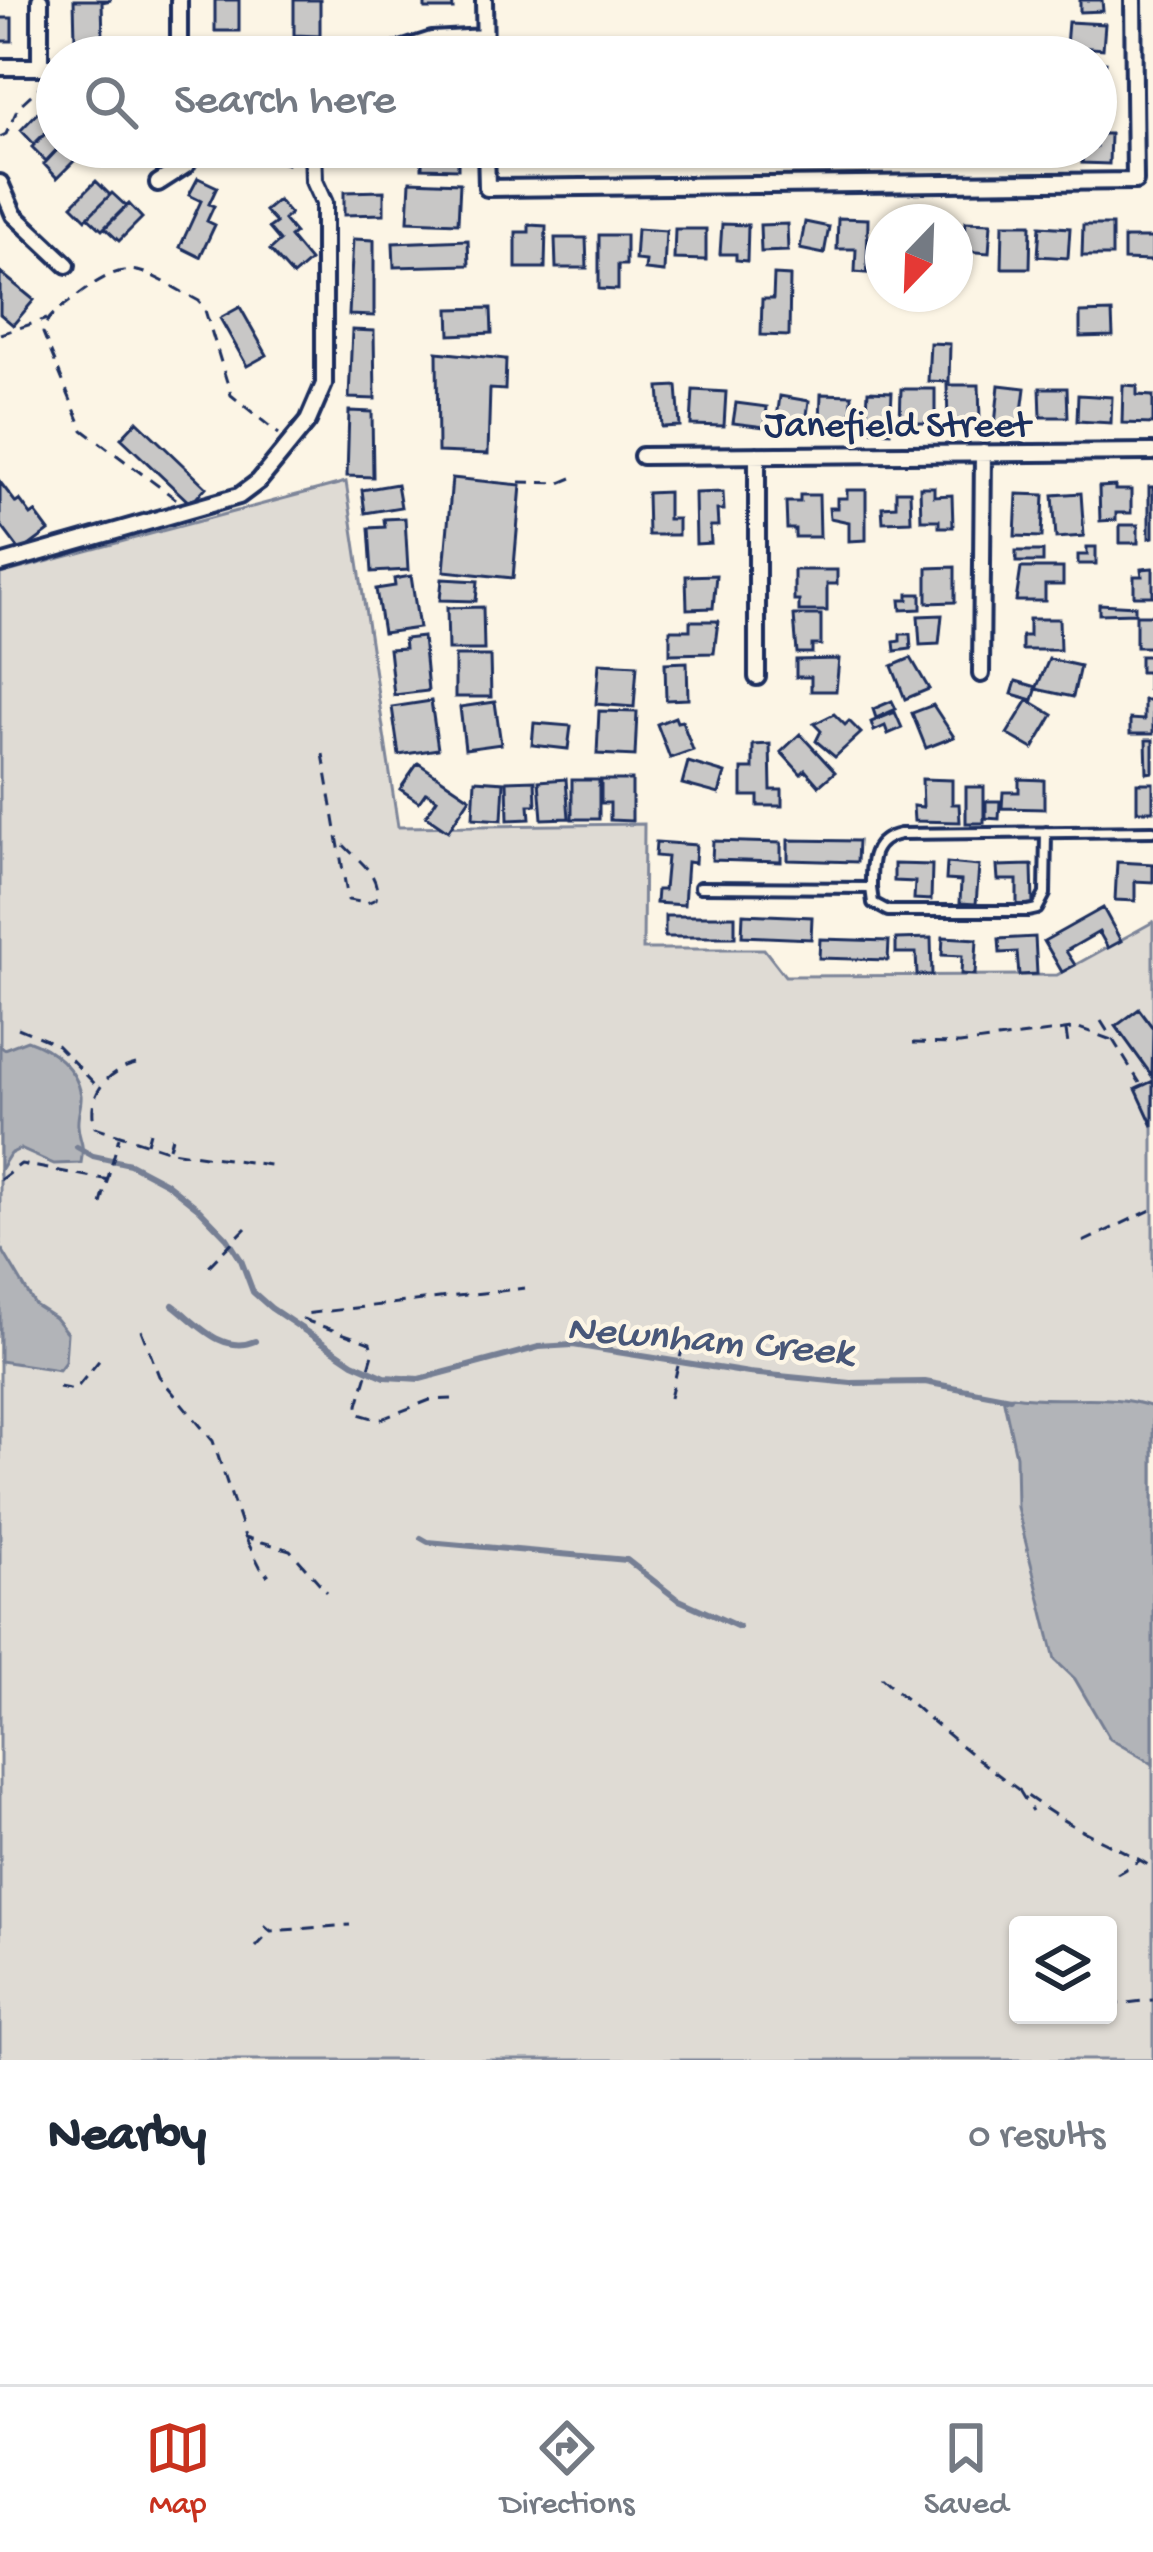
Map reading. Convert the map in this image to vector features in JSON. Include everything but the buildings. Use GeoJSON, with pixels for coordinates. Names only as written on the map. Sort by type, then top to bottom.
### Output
{"type":"FeatureCollection","features":[{"type":"Feature","properties":{"kind":"street"},"geometry":{"type":"LineString","coordinates":[[40,0],[45,36]]}},
{"type":"Feature","properties":{"kind":"street"},"geometry":{"type":"LineString","coordinates":[[179,0],[179,36]]}},
{"type":"Feature","properties":{"kind":"street"},"geometry":{"type":"LineString","coordinates":[[484,0],[484,36]]}},
{"type":"Feature","properties":{"kind":"street"},"geometry":{"type":"LineString","coordinates":[[487,168],[487,188],[1135,181],[1133,0]]}},
{"type":"Feature","properties":{"kind":"street"},"geometry":{"type":"LineString","coordinates":[[0,67],[36,67]]}},
{"type":"Feature","properties":{"kind":"street"},"geometry":{"type":"LineString","coordinates":[[158,183],[181,168]]}},
{"type":"Feature","properties":{"kind":"street"},"geometry":{"type":"LineString","coordinates":[[0,564],[239,496],[260,481],[308,421],[324,384],[324,203],[314,168]]}},
{"type":"Feature","properties":{"kind":"street"},"geometry":{"type":"LineString","coordinates":[[0,183],[14,215],[67,266]]}},
{"type":"Feature","properties":{"kind":"street","name":"Janefield Street"},"geometry":{"type":"LineString","coordinates":[[642,456],[1153,452]]}},
{"type":"Feature","properties":{"kind":"street"},"geometry":{"type":"LineString","coordinates":[[981,674],[983,453]]}},
{"type":"Feature","properties":{"kind":"street"},"geometry":{"type":"LineString","coordinates":[[757,454],[757,677]]}},
{"type":"Feature","properties":{"kind":"lane"},"geometry":{"type":"LineString","coordinates":[[1046,832],[1045,893],[1037,908],[888,911],[873,903],[872,853],[885,837],[1046,832],[1153,831]]}},
{"type":"Feature","properties":{"kind":"lane"},"geometry":{"type":"LineString","coordinates":[[700,887],[871,888]]}},
{"type":"Feature","properties":{"kind":"path"},"geometry":{"type":"LineString","coordinates":[[0,137],[36,91]]}},
{"type":"Feature","properties":{"kind":"path"},"geometry":{"type":"LineString","coordinates":[[0,334],[49,318],[106,273],[130,268],[204,307],[231,395],[290,443]]}},
{"type":"Feature","properties":{"kind":"path"},"geometry":{"type":"LineString","coordinates":[[49,318],[44,333],[83,430],[190,512]]}},
{"type":"Feature","properties":{"kind":"path"},"geometry":{"type":"LineString","coordinates":[[519,482],[560,483],[572,478]]}},
{"type":"Feature","properties":{"kind":"path"},"geometry":{"type":"LineString","coordinates":[[322,754],[348,900],[354,904],[376,899],[377,885],[370,871],[337,837]]}},
{"type":"Feature","properties":{"kind":"path"},"geometry":{"type":"LineString","coordinates":[[1101,1021],[1140,1083]]}},
{"type":"Feature","properties":{"kind":"path"},"geometry":{"type":"LineString","coordinates":[[19,1028],[56,1044],[99,1088]]}},
{"type":"Feature","properties":{"kind":"path"},"geometry":{"type":"LineString","coordinates":[[913,1043],[960,1044],[1066,1030],[1097,1032],[1118,1042]]}},
{"type":"Feature","properties":{"kind":"path"},"geometry":{"type":"LineString","coordinates":[[1066,1030],[1069,1051]]}},
{"type":"Feature","properties":{"kind":"path"},"geometry":{"type":"LineString","coordinates":[[136,1064],[120,1068],[99,1088],[92,1118],[95,1127],[169,1150],[277,1166]]}},
{"type":"Feature","properties":{"kind":"path"},"geometry":{"type":"LineString","coordinates":[[101,1204],[110,1177],[116,1125]]}},
{"type":"Feature","properties":{"kind":"path"},"geometry":{"type":"LineString","coordinates":[[147,1145],[150,1132]]}},
{"type":"Feature","properties":{"kind":"path"},"geometry":{"type":"LineString","coordinates":[[169,1150],[172,1137]]}},
{"type":"Feature","properties":{"kind":"path"},"geometry":{"type":"LineString","coordinates":[[0,1180],[22,1164],[110,1177]]}},
{"type":"Feature","properties":{"kind":"path"},"geometry":{"type":"LineString","coordinates":[[1083,1242],[1153,1209]]}},
{"type":"Feature","properties":{"kind":"path"},"geometry":{"type":"LineString","coordinates":[[209,1266],[246,1228]]}},
{"type":"Feature","properties":{"kind":"path"},"geometry":{"type":"LineString","coordinates":[[452,1400],[430,1400],[379,1420],[359,1414],[372,1358],[370,1343],[310,1322],[304,1315],[525,1288]]}},
{"type":"Feature","properties":{"kind":"path"},"geometry":{"type":"LineString","coordinates":[[141,1330],[159,1376],[213,1441],[245,1537],[258,1567],[265,1576],[269,1573]]}},
{"type":"Feature","properties":{"kind":"path"},"geometry":{"type":"LineString","coordinates":[[670,1398],[682,1351]]}},
{"type":"Feature","properties":{"kind":"path"},"geometry":{"type":"LineString","coordinates":[[59,1387],[75,1390],[102,1357]]}},
{"type":"Feature","properties":{"kind":"path"},"geometry":{"type":"LineString","coordinates":[[245,1537],[290,1550],[327,1592]]}},
{"type":"Feature","properties":{"kind":"path"},"geometry":{"type":"LineString","coordinates":[[881,1676],[954,1742],[1059,1817],[1153,1868]]}},
{"type":"Feature","properties":{"kind":"path"},"geometry":{"type":"LineString","coordinates":[[1018,1788],[1032,1811]]}},
{"type":"Feature","properties":{"kind":"path"},"geometry":{"type":"LineString","coordinates":[[1117,1874],[1141,1860]]}},
{"type":"Feature","properties":{"kind":"path"},"geometry":{"type":"LineString","coordinates":[[264,1925],[272,1931]]}},
{"type":"Feature","properties":{"kind":"path"},"geometry":{"type":"LineString","coordinates":[[256,1947],[272,1931],[350,1925]]}},
{"type":"Feature","properties":{"kind":"path"},"geometry":{"type":"LineString","coordinates":[[1117,2004],[1153,2000]]}},
{"type":"Feature","properties":{"kind":"shaded area"},"geometry":{"type":"Polygon","coordinates":[[[346,482],[398,827],[644,824],[643,949],[764,949],[785,976],[1057,975],[1153,922],[1153,2060],[0,2060],[0,574],[346,482]]]}},
{"type":"Feature","properties":{"kind":"shaded area"},"geometry":{"type":"Polygon","coordinates":[[[27,1040],[62,1060],[79,1085],[81,1163],[54,1164],[20,1149],[10,1154],[0,1170],[0,1046],[4,1049],[27,1040]]]}},
{"type":"Feature","properties":{"kind":"shaded area"},"geometry":{"type":"Polygon","coordinates":[[[0,1246],[35,1305],[67,1333],[65,1362],[59,1370],[0,1361],[0,1246]]]}},
{"type":"Feature","properties":{"kind":"shaded area"},"geometry":{"type":"Polygon","coordinates":[[[1003,1397],[1119,1400],[1153,1407],[1153,1764],[1110,1739],[1075,1679],[1055,1660],[1017,1507],[1016,1456],[1003,1397]]]}},
{"type":"Feature","properties":{"kind":"waterway","name":"Newnham Creek"},"geometry":{"type":"LineString","coordinates":[[77,1147],[93,1156],[130,1164],[166,1183],[227,1238],[253,1292],[271,1308],[353,1363],[385,1377],[420,1379],[539,1347],[573,1345],[749,1373],[851,1383],[925,1382],[1010,1398]]}},
{"type":"Feature","properties":{"kind":"waterway"},"geometry":{"type":"LineString","coordinates":[[173,1305],[221,1341],[255,1341]]}},
{"type":"Feature","properties":{"kind":"waterway"},"geometry":{"type":"LineString","coordinates":[[421,1538],[627,1560],[677,1599],[739,1627]]}}]}
